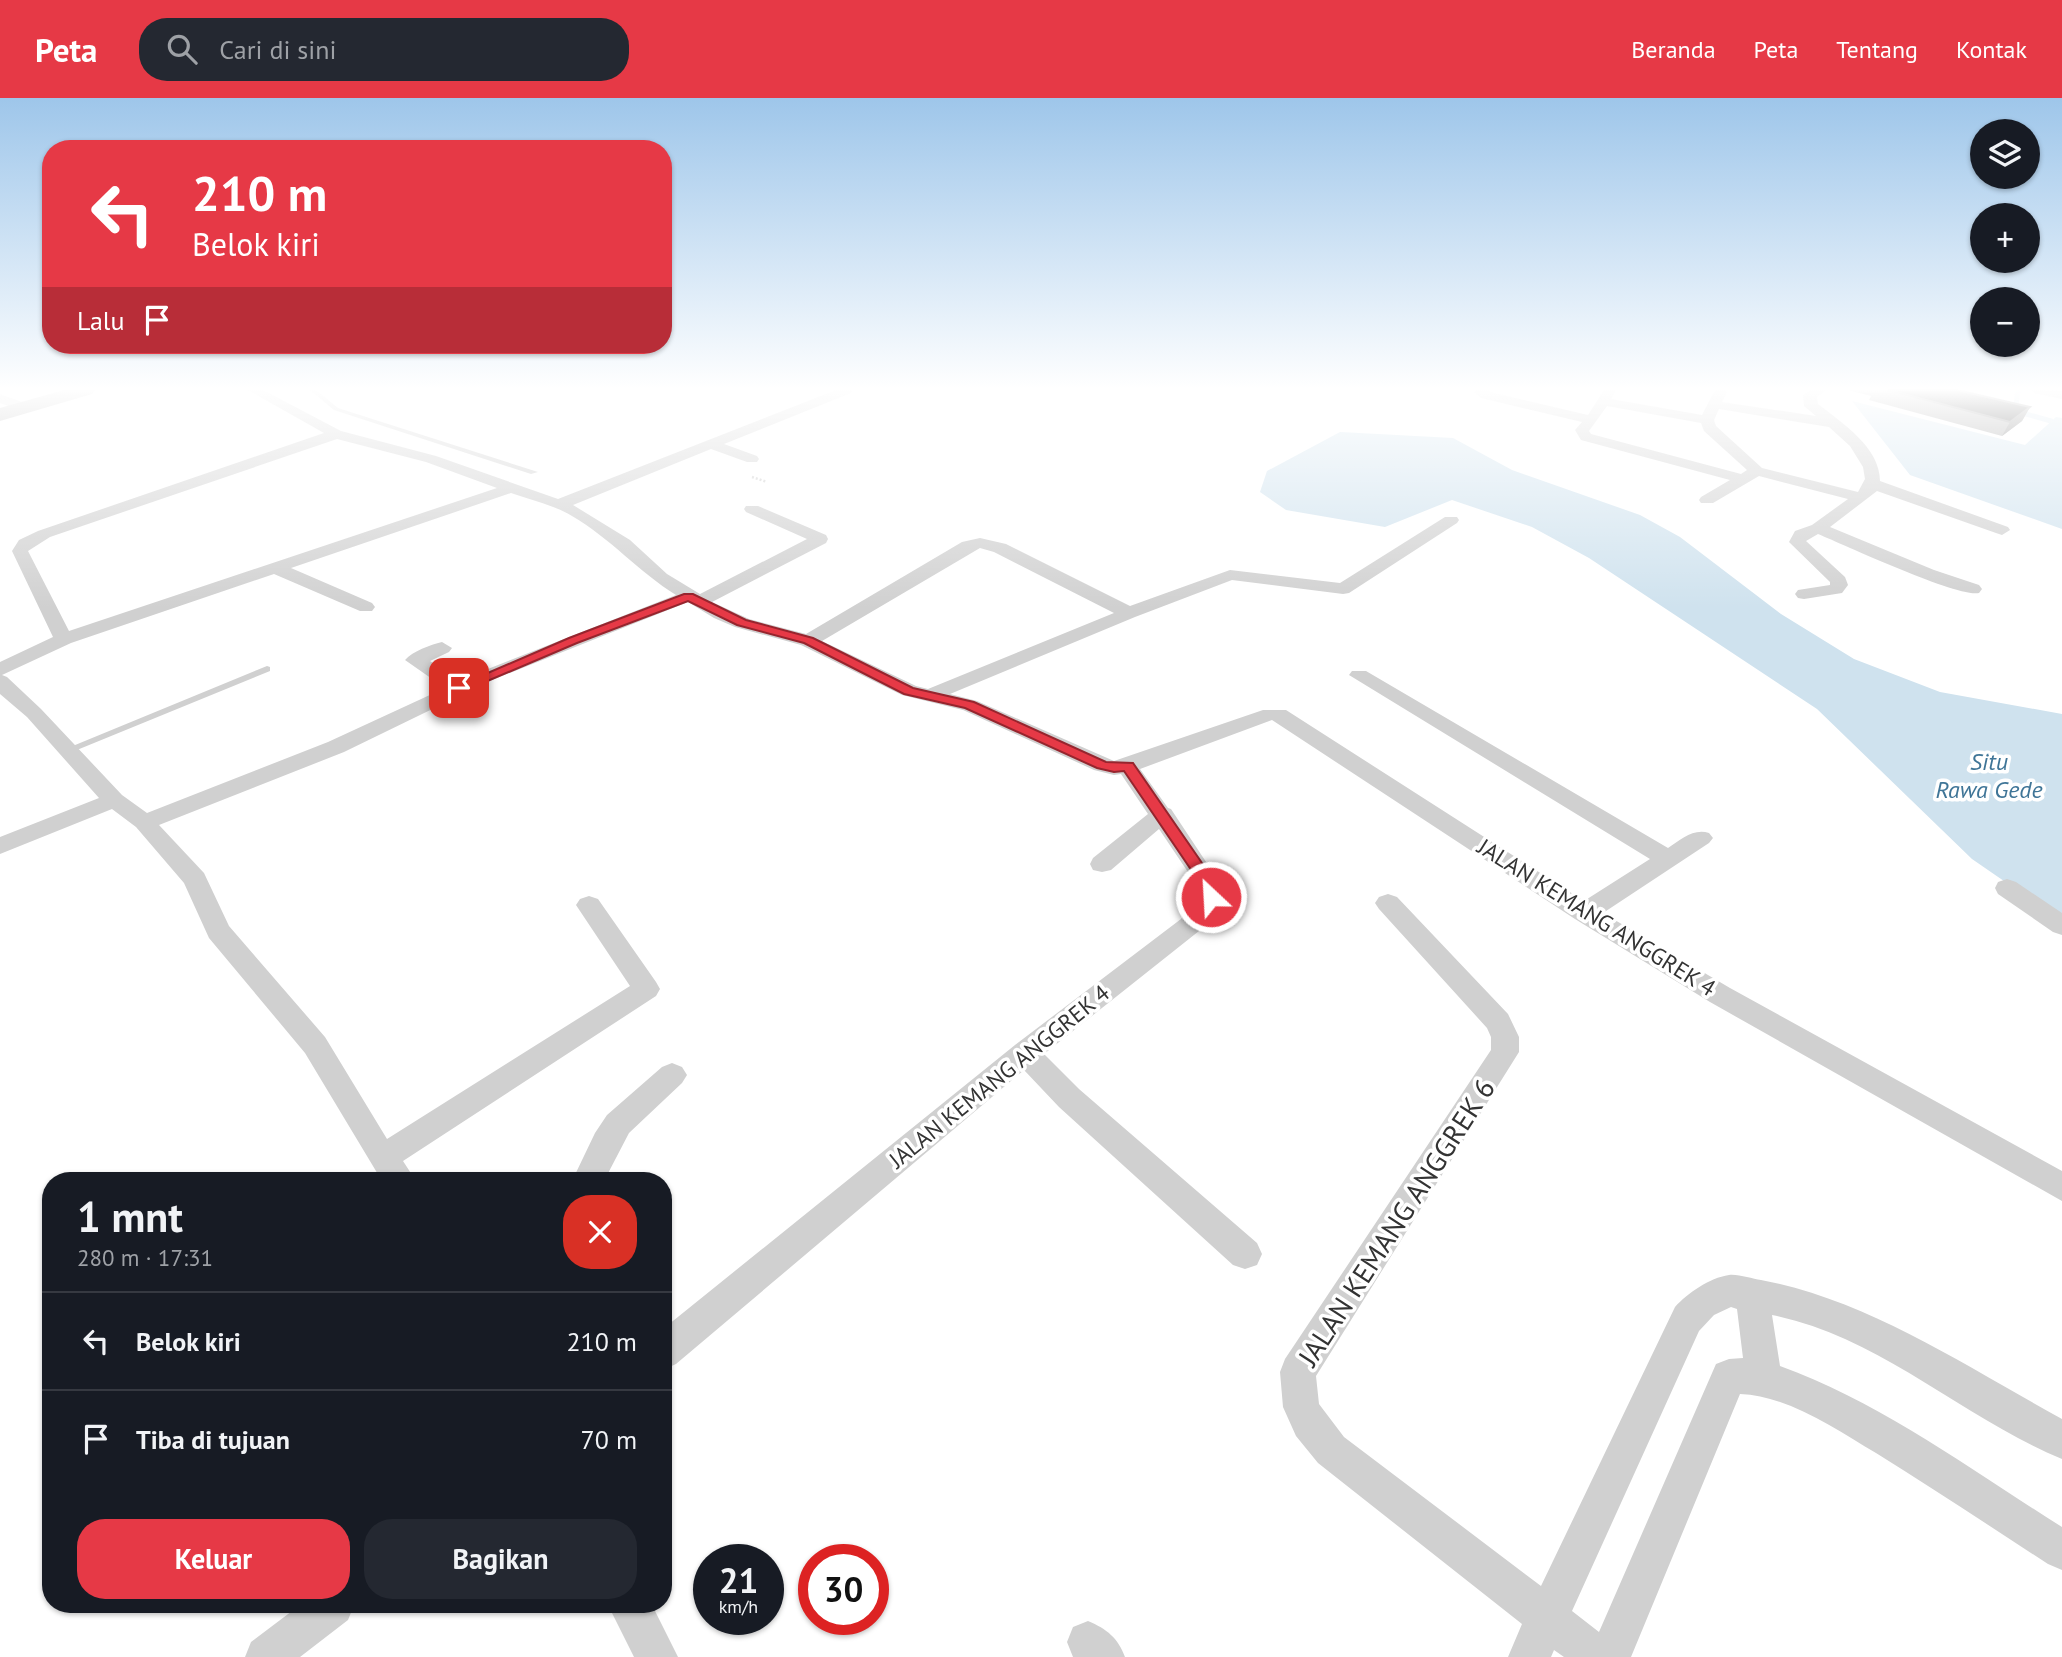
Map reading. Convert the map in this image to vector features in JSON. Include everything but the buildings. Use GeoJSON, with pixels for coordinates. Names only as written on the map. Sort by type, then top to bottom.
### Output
{"type":"FeatureCollection","features":[{"type":"Feature","properties":{"kind":"street"},"geometry":{"type":"LineString","coordinates":[[64,639],[20,551],[25,544],[44,534],[251,463]]}},
{"type":"Feature","properties":{"kind":"street","name":"JALAN KEMANG ANGGREK 4"},"geometry":{"type":"LineString","coordinates":[[442,463],[576,511],[624,544],[661,578],[693,599],[742,623],[808,641],[909,691],[970,705],[1102,765],[1114,768],[1128,766],[1270,714],[1279,714],[1584,913],[1720,995],[2062,1187]]}},
{"type":"Feature","properties":{"kind":"street"},"geometry":{"type":"LineString","coordinates":[[558,505],[663,463]]}},
{"type":"Feature","properties":{"kind":"street"},"geometry":{"type":"LineString","coordinates":[[1682,463],[1742,479]]}},
{"type":"Feature","properties":{"kind":"street"},"geometry":{"type":"LineString","coordinates":[[1748,463],[1758,471],[1861,497]]}},
{"type":"Feature","properties":{"kind":"street"},"geometry":{"type":"LineString","coordinates":[[1804,594],[1836,589],[1839,581],[1797,542],[1801,535],[1818,528],[1861,497],[1873,484],[1873,469],[1870,463]]}},
{"type":"Feature","properties":{"kind":"street"},"geometry":{"type":"LineString","coordinates":[[1707,500],[1758,471]]}},
{"type":"Feature","properties":{"kind":"street"},"geometry":{"type":"LineString","coordinates":[[1873,484],[2002,530]]}},
{"type":"Feature","properties":{"kind":"street"},"geometry":{"type":"LineString","coordinates":[[0,670],[64,639],[514,487]]}},
{"type":"Feature","properties":{"kind":"street"},"geometry":{"type":"LineString","coordinates":[[144,822],[313,756],[459,688],[570,641],[693,599],[820,539],[752,509]]}},
{"type":"Feature","properties":{"kind":"street"},"geometry":{"type":"LineString","coordinates":[[930,696],[1129,613],[1234,575],[1343,589],[1451,520]]}},
{"type":"Feature","properties":{"kind":"street"},"geometry":{"type":"LineString","coordinates":[[1818,528],[1928,574],[1973,589]]}},
{"type":"Feature","properties":{"kind":"street"},"geometry":{"type":"LineString","coordinates":[[808,641],[968,546],[980,543],[1000,548],[1129,613]]}},
{"type":"Feature","properties":{"kind":"street"},"geometry":{"type":"LineString","coordinates":[[276,568],[366,607]]}},
{"type":"Feature","properties":{"kind":"street"},"geometry":{"type":"LineString","coordinates":[[442,648],[415,660],[459,688]]}},
{"type":"Feature","properties":{"kind":"street"},"geometry":{"type":"LineString","coordinates":[[1359,675],[1668,859]]}},
{"type":"Feature","properties":{"kind":"street"},"geometry":{"type":"LineString","coordinates":[[0,681],[34,713],[114,800],[144,822],[195,879],[218,931],[315,1045],[393,1172]]}},
{"type":"Feature","properties":{"kind":"street","name":"JALAN KEMANG ANGGREK 4"},"geometry":{"type":"LineString","coordinates":[[672,1345],[1026,1053],[1189,925],[1207,907],[1211,897],[1208,883],[1128,766]]}},
{"type":"Feature","properties":{"kind":"street"},"geometry":{"type":"LineString","coordinates":[[0,846],[114,800]]}},
{"type":"Feature","properties":{"kind":"street"},"geometry":{"type":"LineString","coordinates":[[1102,864],[1163,814]]}},
{"type":"Feature","properties":{"kind":"street"},"geometry":{"type":"LineString","coordinates":[[1584,913],[1701,838]]}},
{"type":"Feature","properties":{"kind":"street"},"geometry":{"type":"LineString","coordinates":[[2007,888],[2062,926]]}},
{"type":"Feature","properties":{"kind":"street","name":"JALAN KEMANG ANGGREK 6"},"geometry":{"type":"LineString","coordinates":[[1388,903],[1498,1022],[1505,1037],[1505,1052],[1298,1372],[1297,1397],[1304,1419],[1331,1450],[1598,1657]]}},
{"type":"Feature","properties":{"kind":"street"},"geometry":{"type":"LineString","coordinates":[[382,1158],[646,989],[589,905]]}},
{"type":"Feature","properties":{"kind":"street"},"geometry":{"type":"LineString","coordinates":[[1026,1053],[1125,1149],[1245,1254]]}},
{"type":"Feature","properties":{"kind":"street"},"geometry":{"type":"LineString","coordinates":[[592,1172],[618,1124],[672,1075]]}},
{"type":"Feature","properties":{"kind":"street"},"geometry":{"type":"LineString","coordinates":[[1530,1657],[1686,1320],[1702,1303],[1730,1292],[1800,1304],[1860,1328],[2062,1440]]}},
{"type":"Feature","properties":{"kind":"street"},"geometry":{"type":"LineString","coordinates":[[1752,1295],[1764,1380]]}},
{"type":"Feature","properties":{"kind":"street"},"geometry":{"type":"LineString","coordinates":[[1610,1657],[1729,1377],[1740,1375],[1764,1380],[1809,1396],[1883,1438],[2062,1550]]}},
{"type":"Feature","properties":{"kind":"street"},"geometry":{"type":"LineString","coordinates":[[266,1657],[323,1613]]}},
{"type":"Feature","properties":{"kind":"street"},"geometry":{"type":"LineString","coordinates":[[633,1613],[657,1657]]}},
{"type":"Feature","properties":{"kind":"lane"},"geometry":{"type":"LineString","coordinates":[[505,463],[534,472]]}},
{"type":"Feature","properties":{"kind":"lane"},"geometry":{"type":"LineString","coordinates":[[68,750],[267,669]]}},
{"type":"Feature","properties":{"kind":"water","name":"Situ Rawa Gede"},"geometry":{"type":"Polygon","coordinates":[[[1282,463],[1499,463],[1512,470],[1640,515],[1680,537],[1781,614],[1854,659],[1940,692],[2062,714],[2062,921],[1972,859],[1817,709],[1589,558],[1532,527],[1452,500],[1385,527],[1286,510],[1260,492],[1267,471],[1282,463]]]}},
{"type":"Feature","properties":{"kind":"water"},"geometry":{"type":"Polygon","coordinates":[[[1900,463],[2062,463],[2062,529],[1910,475],[1900,463]]]}},
{"type":"Feature","properties":{"kind":"route"},"geometry":{"type":"LineString","coordinates":[[459,688],[688,596],[742,623],[808,641],[909,691],[970,705],[1102,765],[1114,768],[1128,766],[1208,883],[1211,897]]}}]}
